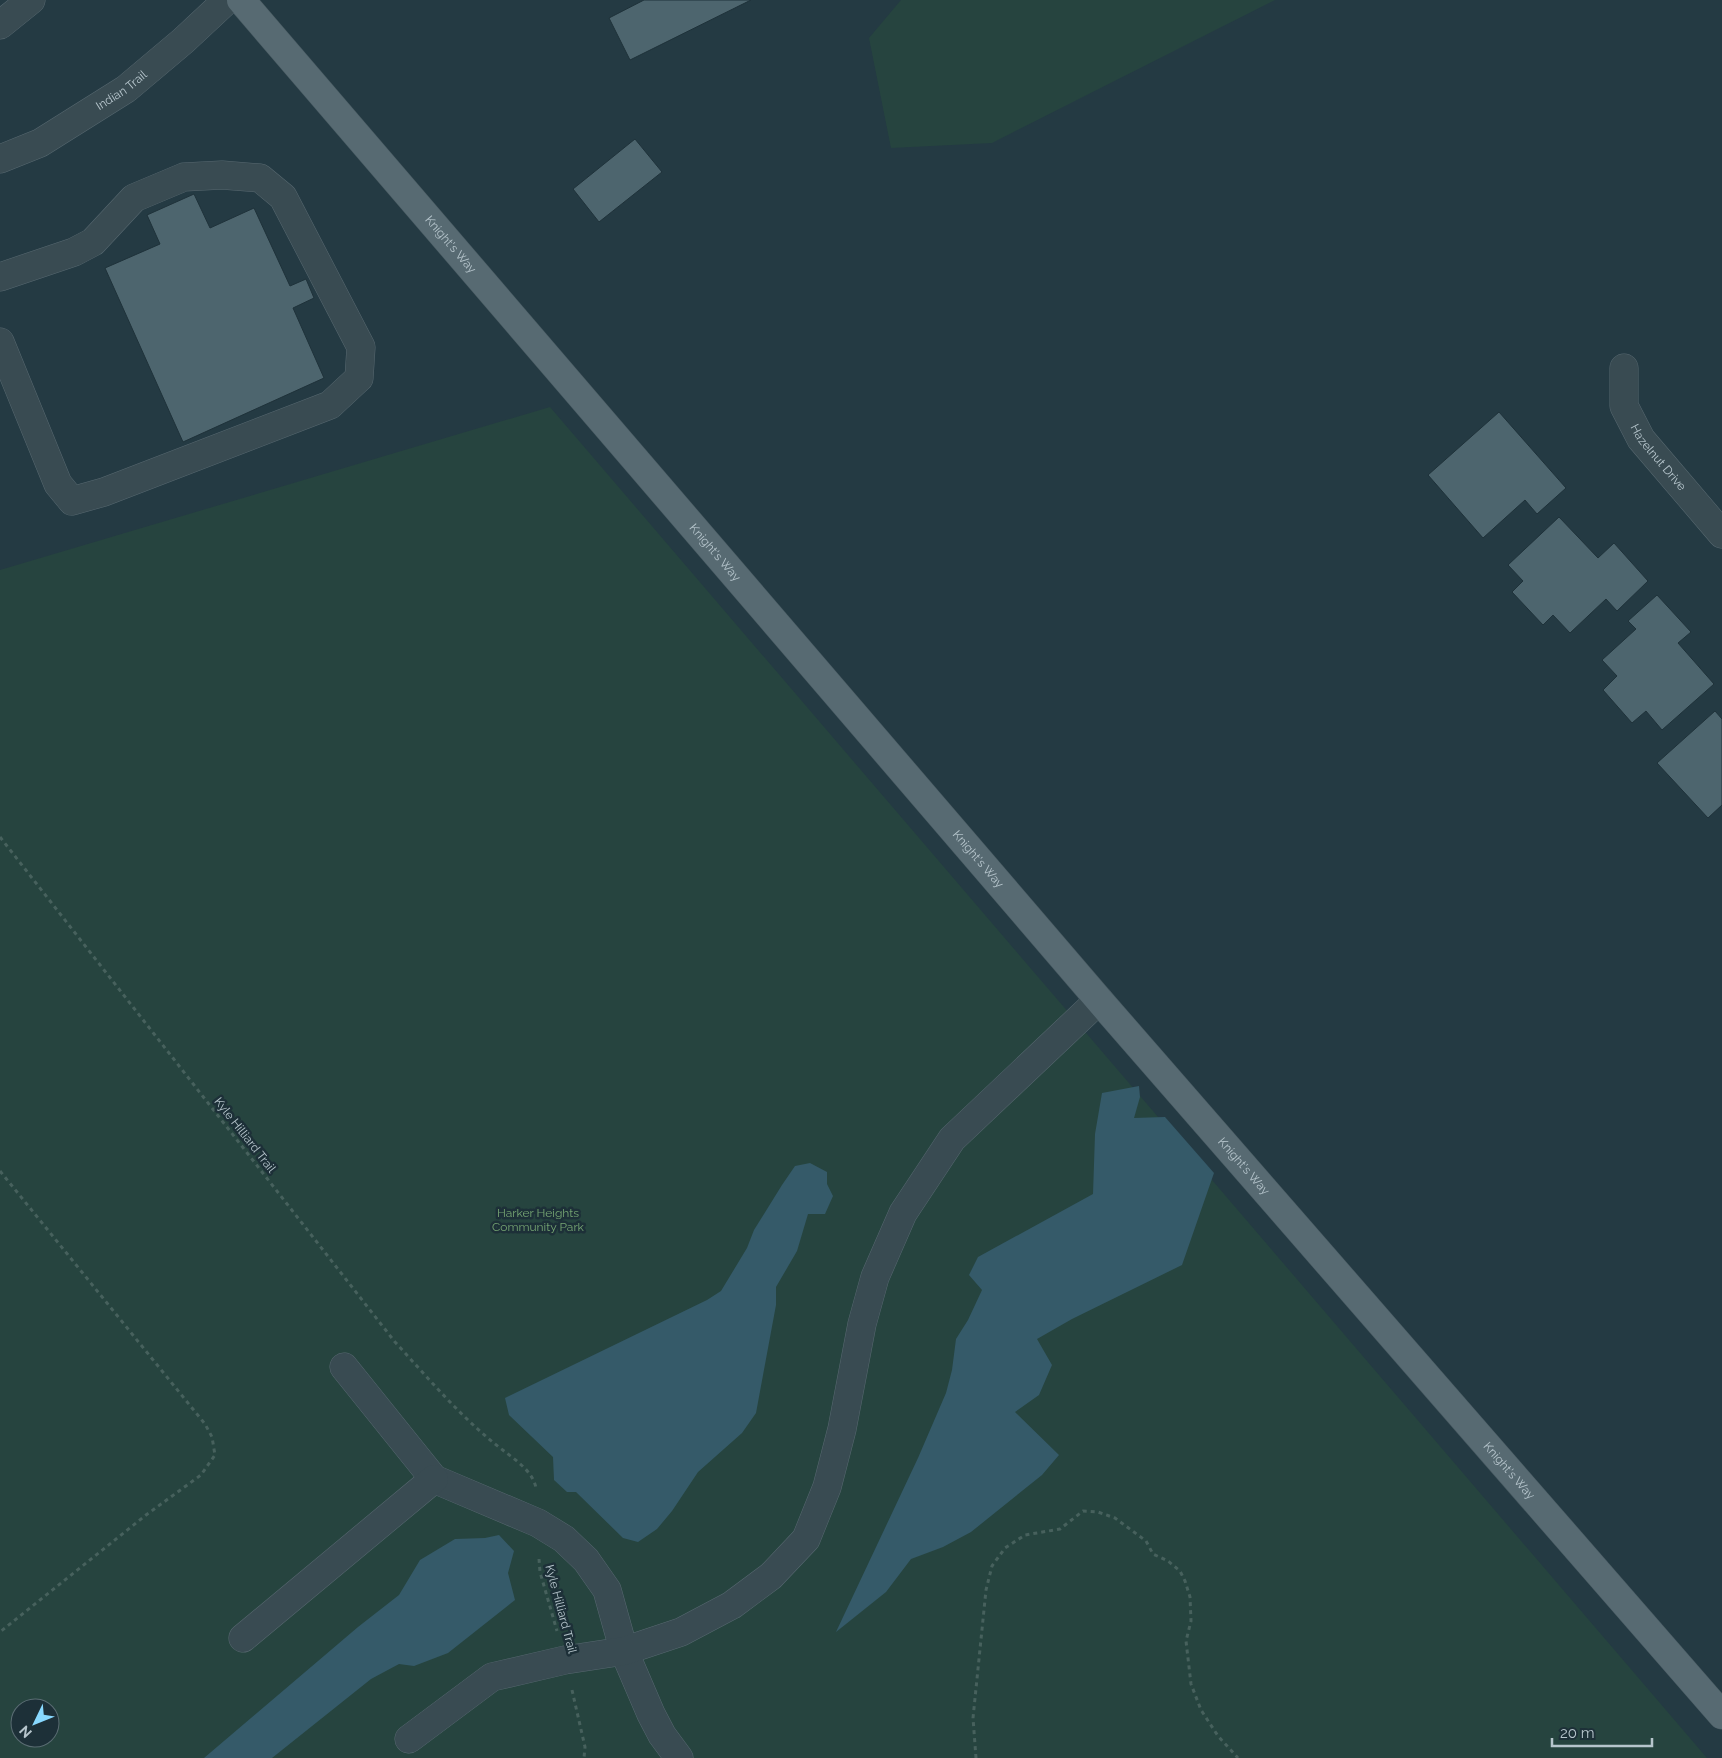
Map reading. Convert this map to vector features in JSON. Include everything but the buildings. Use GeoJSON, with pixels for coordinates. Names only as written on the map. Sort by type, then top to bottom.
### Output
{"type":"FeatureCollection","features":[{"type":"Feature","properties":{"kind":"main road","name":"Knight's Way"},"geometry":{"type":"LineString","coordinates":[[241,0],[1099,1000],[1722,1715]]}},
{"type":"Feature","properties":{"kind":"street"},"geometry":{"type":"LineString","coordinates":[[0,26],[31,0]]}},
{"type":"Feature","properties":{"kind":"street","name":"Indian Trail"},"geometry":{"type":"LineString","coordinates":[[0,159],[40,143],[126,89],[183,41],[227,0]]}},
{"type":"Feature","properties":{"kind":"street"},"geometry":{"type":"LineString","coordinates":[[0,277],[74,252],[93,242],[134,198],[184,177],[222,175],[260,178],[283,197],[361,347],[359,378],[330,404],[104,492],[72,500],[58,484],[0,342]]}},
{"type":"Feature","properties":{"kind":"street","name":"Hazelnut Drive"},"geometry":{"type":"LineString","coordinates":[[1624,368],[1624,406],[1641,439],[1722,534]]}},
{"type":"Feature","properties":{"kind":"street"},"geometry":{"type":"LineString","coordinates":[[409,1739],[492,1677],[565,1660],[624,1651],[681,1632],[732,1605],[771,1576],[806,1539],[827,1488],[840,1437],[862,1324],[875,1277],[903,1213],[952,1139],[1099,1000]]}},
{"type":"Feature","properties":{"kind":"street"},"geometry":{"type":"LineString","coordinates":[[344,1367],[434,1479],[538,1523],[564,1539],[580,1554],[607,1590],[624,1651],[651,1714],[662,1735],[679,1758]]}},
{"type":"Feature","properties":{"kind":"street"},"geometry":{"type":"LineString","coordinates":[[242,1638],[434,1479]]}},
{"type":"Feature","properties":{"kind":"path","name":"Kyle Hilliard Trail"},"geometry":{"type":"LineString","coordinates":[[0,837],[395,1342],[455,1408],[485,1437],[525,1468],[536,1486],[540,1572],[565,1660],[585,1747],[584,1758]]}},
{"type":"Feature","properties":{"kind":"path"},"geometry":{"type":"LineString","coordinates":[[0,1171],[205,1424],[212,1437],[215,1455],[201,1475],[146,1515],[0,1632]]}},
{"type":"Feature","properties":{"kind":"path"},"geometry":{"type":"LineString","coordinates":[[976,1758],[973,1718],[986,1590],[992,1566],[1005,1548],[1025,1535],[1060,1529],[1083,1511],[1098,1512],[1115,1518],[1146,1541],[1153,1554],[1168,1561],[1180,1571],[1186,1581],[1190,1597],[1191,1621],[1186,1641],[1191,1684],[1201,1710],[1218,1736],[1238,1758]]}},
{"type":"Feature","properties":{"kind":"green space"},"geometry":{"type":"Polygon","coordinates":[[[901,0],[1275,0],[992,143],[891,148],[869,38],[901,0]]]}},
{"type":"Feature","properties":{"kind":"green space","name":"Harker Heights Community Park"},"geometry":{"type":"Polygon","coordinates":[[[550,407],[1707,1758],[0,1758],[0,570],[550,407]]]}},
{"type":"Feature","properties":{"kind":"water"},"geometry":{"type":"Polygon","coordinates":[[[1139,1086],[1140,1097],[1134,1118],[1165,1117],[1214,1173],[1182,1265],[1072,1319],[1037,1339],[1052,1365],[1039,1395],[1015,1412],[1059,1455],[1042,1475],[971,1532],[943,1547],[911,1559],[886,1592],[836,1632],[918,1458],[946,1393],[952,1370],[956,1339],[968,1320],[982,1290],[969,1275],[978,1257],[1093,1194],[1095,1134],[1102,1093],[1139,1086]]]}},
{"type":"Feature","properties":{"kind":"water"},"geometry":{"type":"Polygon","coordinates":[[[810,1163],[827,1172],[827,1184],[833,1196],[825,1214],[808,1214],[797,1251],[776,1287],[776,1305],[756,1413],[742,1433],[698,1472],[672,1511],[657,1529],[638,1542],[623,1538],[576,1492],[567,1492],[554,1480],[553,1457],[509,1415],[505,1398],[707,1300],[721,1291],[747,1248],[754,1230],[795,1166],[810,1163]]]}},
{"type":"Feature","properties":{"kind":"water"},"geometry":{"type":"Polygon","coordinates":[[[499,1535],[514,1551],[508,1573],[515,1600],[448,1653],[414,1666],[399,1664],[371,1679],[272,1758],[204,1758],[358,1627],[399,1595],[420,1560],[455,1539],[485,1538],[499,1535]]]}}]}
